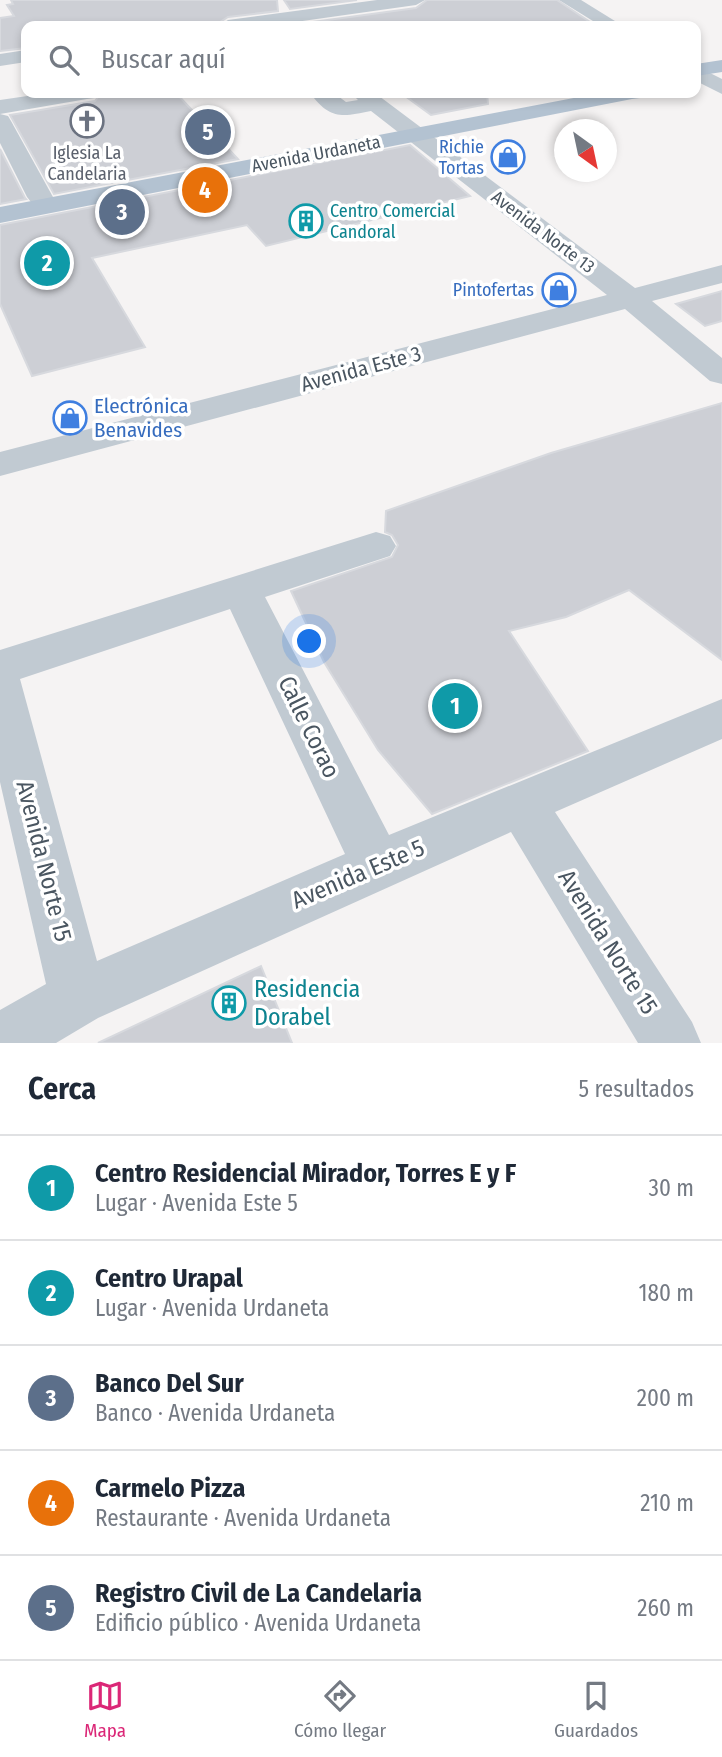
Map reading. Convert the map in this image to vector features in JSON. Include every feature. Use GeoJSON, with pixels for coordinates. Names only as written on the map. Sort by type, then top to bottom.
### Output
{"type":"FeatureCollection","features":[{"type":"Feature","properties":{"kind":"main road","name":"Avenida Urdaneta"},"geometry":{"type":"LineString","coordinates":[[0,215],[552,98]]}},
{"type":"Feature","properties":{"kind":"main road","name":"Avenida Urdaneta"},"geometry":{"type":"LineString","coordinates":[[0,204],[602,98]]}},
{"type":"Feature","properties":{"kind":"street"},"geometry":{"type":"LineString","coordinates":[[287,21],[416,0]]}},
{"type":"Feature","properties":{"kind":"street"},"geometry":{"type":"LineString","coordinates":[[568,0],[605,21]]}},
{"type":"Feature","properties":{"kind":"street"},"geometry":{"type":"LineString","coordinates":[[254,7],[272,21]]}},
{"type":"Feature","properties":{"kind":"street"},"geometry":{"type":"LineString","coordinates":[[0,60],[21,57]]}},
{"type":"Feature","properties":{"kind":"street"},"geometry":{"type":"LineString","coordinates":[[0,107],[56,98]]}},
{"type":"Feature","properties":{"kind":"street"},"geometry":{"type":"LineString","coordinates":[[327,98],[342,110],[369,98]]}},
{"type":"Feature","properties":{"kind":"street","name":"Avenida Norte 13"},"geometry":{"type":"LineString","coordinates":[[369,98],[631,299],[722,374]]}},
{"type":"Feature","properties":{"kind":"street"},"geometry":{"type":"LineString","coordinates":[[0,121],[40,197]]}},
{"type":"Feature","properties":{"kind":"street","name":"Avenida Este 3"},"geometry":{"type":"LineString","coordinates":[[0,464],[722,274]]}},
{"type":"Feature","properties":{"kind":"street"},"geometry":{"type":"LineString","coordinates":[[0,668],[376,546]]}},
{"type":"Feature","properties":{"kind":"street","name":"Calle Corao"},"geometry":{"type":"LineString","coordinates":[[241,590],[377,865]]}},
{"type":"Feature","properties":{"kind":"street","name":"Avenida Norte 15"},"geometry":{"type":"LineString","coordinates":[[0,683],[78,998]]}},
{"type":"Feature","properties":{"kind":"street","name":"Avenida Este 5"},"geometry":{"type":"LineString","coordinates":[[0,1043],[78,998],[377,865],[722,718]]}},
{"type":"Feature","properties":{"kind":"street","name":"Avenida Norte 15"},"geometry":{"type":"LineString","coordinates":[[522,805],[671,1043]]}},
{"type":"Feature","properties":{"kind":"building"},"geometry":{"type":"Polygon","coordinates":[[[11,0],[277,0],[278,11],[228,17],[222,21],[21,21],[21,49],[0,51],[0,18],[14,16],[7,5],[13,4],[11,0]]]}},
{"type":"Feature","properties":{"kind":"building"},"geometry":{"type":"Polygon","coordinates":[[[284,0],[357,0],[290,9],[284,0]]]}},
{"type":"Feature","properties":{"kind":"building"},"geometry":{"type":"Polygon","coordinates":[[[427,0],[557,0],[588,21],[320,21],[416,8],[427,0]]]}},
{"type":"Feature","properties":{"kind":"building"},"geometry":{"type":"Polygon","coordinates":[[[97,98],[181,98],[238,159],[54,194],[10,115],[95,101],[97,98]]]}},
{"type":"Feature","properties":{"kind":"building"},"geometry":{"type":"Polygon","coordinates":[[[408,98],[487,98],[488,104],[431,115],[408,98]]]}},
{"type":"Feature","properties":{"kind":"building"},"geometry":{"type":"Polygon","coordinates":[[[410,145],[470,196],[266,246],[247,225],[92,258],[145,347],[32,376],[0,304],[0,225],[410,145]]]}},
{"type":"Feature","properties":{"kind":"building"},"geometry":{"type":"Polygon","coordinates":[[[0,149],[25,198],[26,199],[0,204],[0,149]]]}},
{"type":"Feature","properties":{"kind":"building"},"geometry":{"type":"Polygon","coordinates":[[[722,291],[722,321],[705,326],[676,304],[722,291]]]}},
{"type":"Feature","properties":{"kind":"building"},"geometry":{"type":"Polygon","coordinates":[[[722,403],[722,660],[629,590],[566,617],[509,631],[588,751],[432,814],[378,750],[324,662],[291,591],[392,557],[398,545],[392,535],[385,532],[386,511],[551,453],[722,403]]]}},
{"type":"Feature","properties":{"kind":"building","name":"Residencia Dorabel"},"geometry":{"type":"Polygon","coordinates":[[[261,966],[292,1043],[98,1043],[261,966]]]}},
{"type":"Feature","properties":{"kind":"place","name":"Iglesia La Candelaria"},"geometry":{"type":"Point","coordinates":[87,121]}},
{"type":"Feature","properties":{"kind":"place","name":"Registro Civil de La Candelaria"},"geometry":{"type":"Point","coordinates":[208,132]}},
{"type":"Feature","properties":{"kind":"place","name":"Richie Tortas"},"geometry":{"type":"Point","coordinates":[508,157]}},
{"type":"Feature","properties":{"kind":"place","name":"Carmelo Pizza"},"geometry":{"type":"Point","coordinates":[205,190]}},
{"type":"Feature","properties":{"kind":"place","name":"Banco Del Sur"},"geometry":{"type":"Point","coordinates":[122,212]}},
{"type":"Feature","properties":{"kind":"place","name":"Centro Comercial Candoral"},"geometry":{"type":"Point","coordinates":[306,221]}},
{"type":"Feature","properties":{"kind":"place","name":"Centro Urapal"},"geometry":{"type":"Point","coordinates":[47,263]}},
{"type":"Feature","properties":{"kind":"place","name":"Pintofertas"},"geometry":{"type":"Point","coordinates":[559,290]}},
{"type":"Feature","properties":{"kind":"place","name":"Electrónica Benavides"},"geometry":{"type":"Point","coordinates":[70,418]}},
{"type":"Feature","properties":{"kind":"place","name":"Centro Residencial Mirador, Torres E y F"},"geometry":{"type":"Point","coordinates":[455,706]}},
{"type":"Feature","properties":{"kind":"place","name":"Residencia Dorabel"},"geometry":{"type":"Point","coordinates":[229,1003]}}]}
